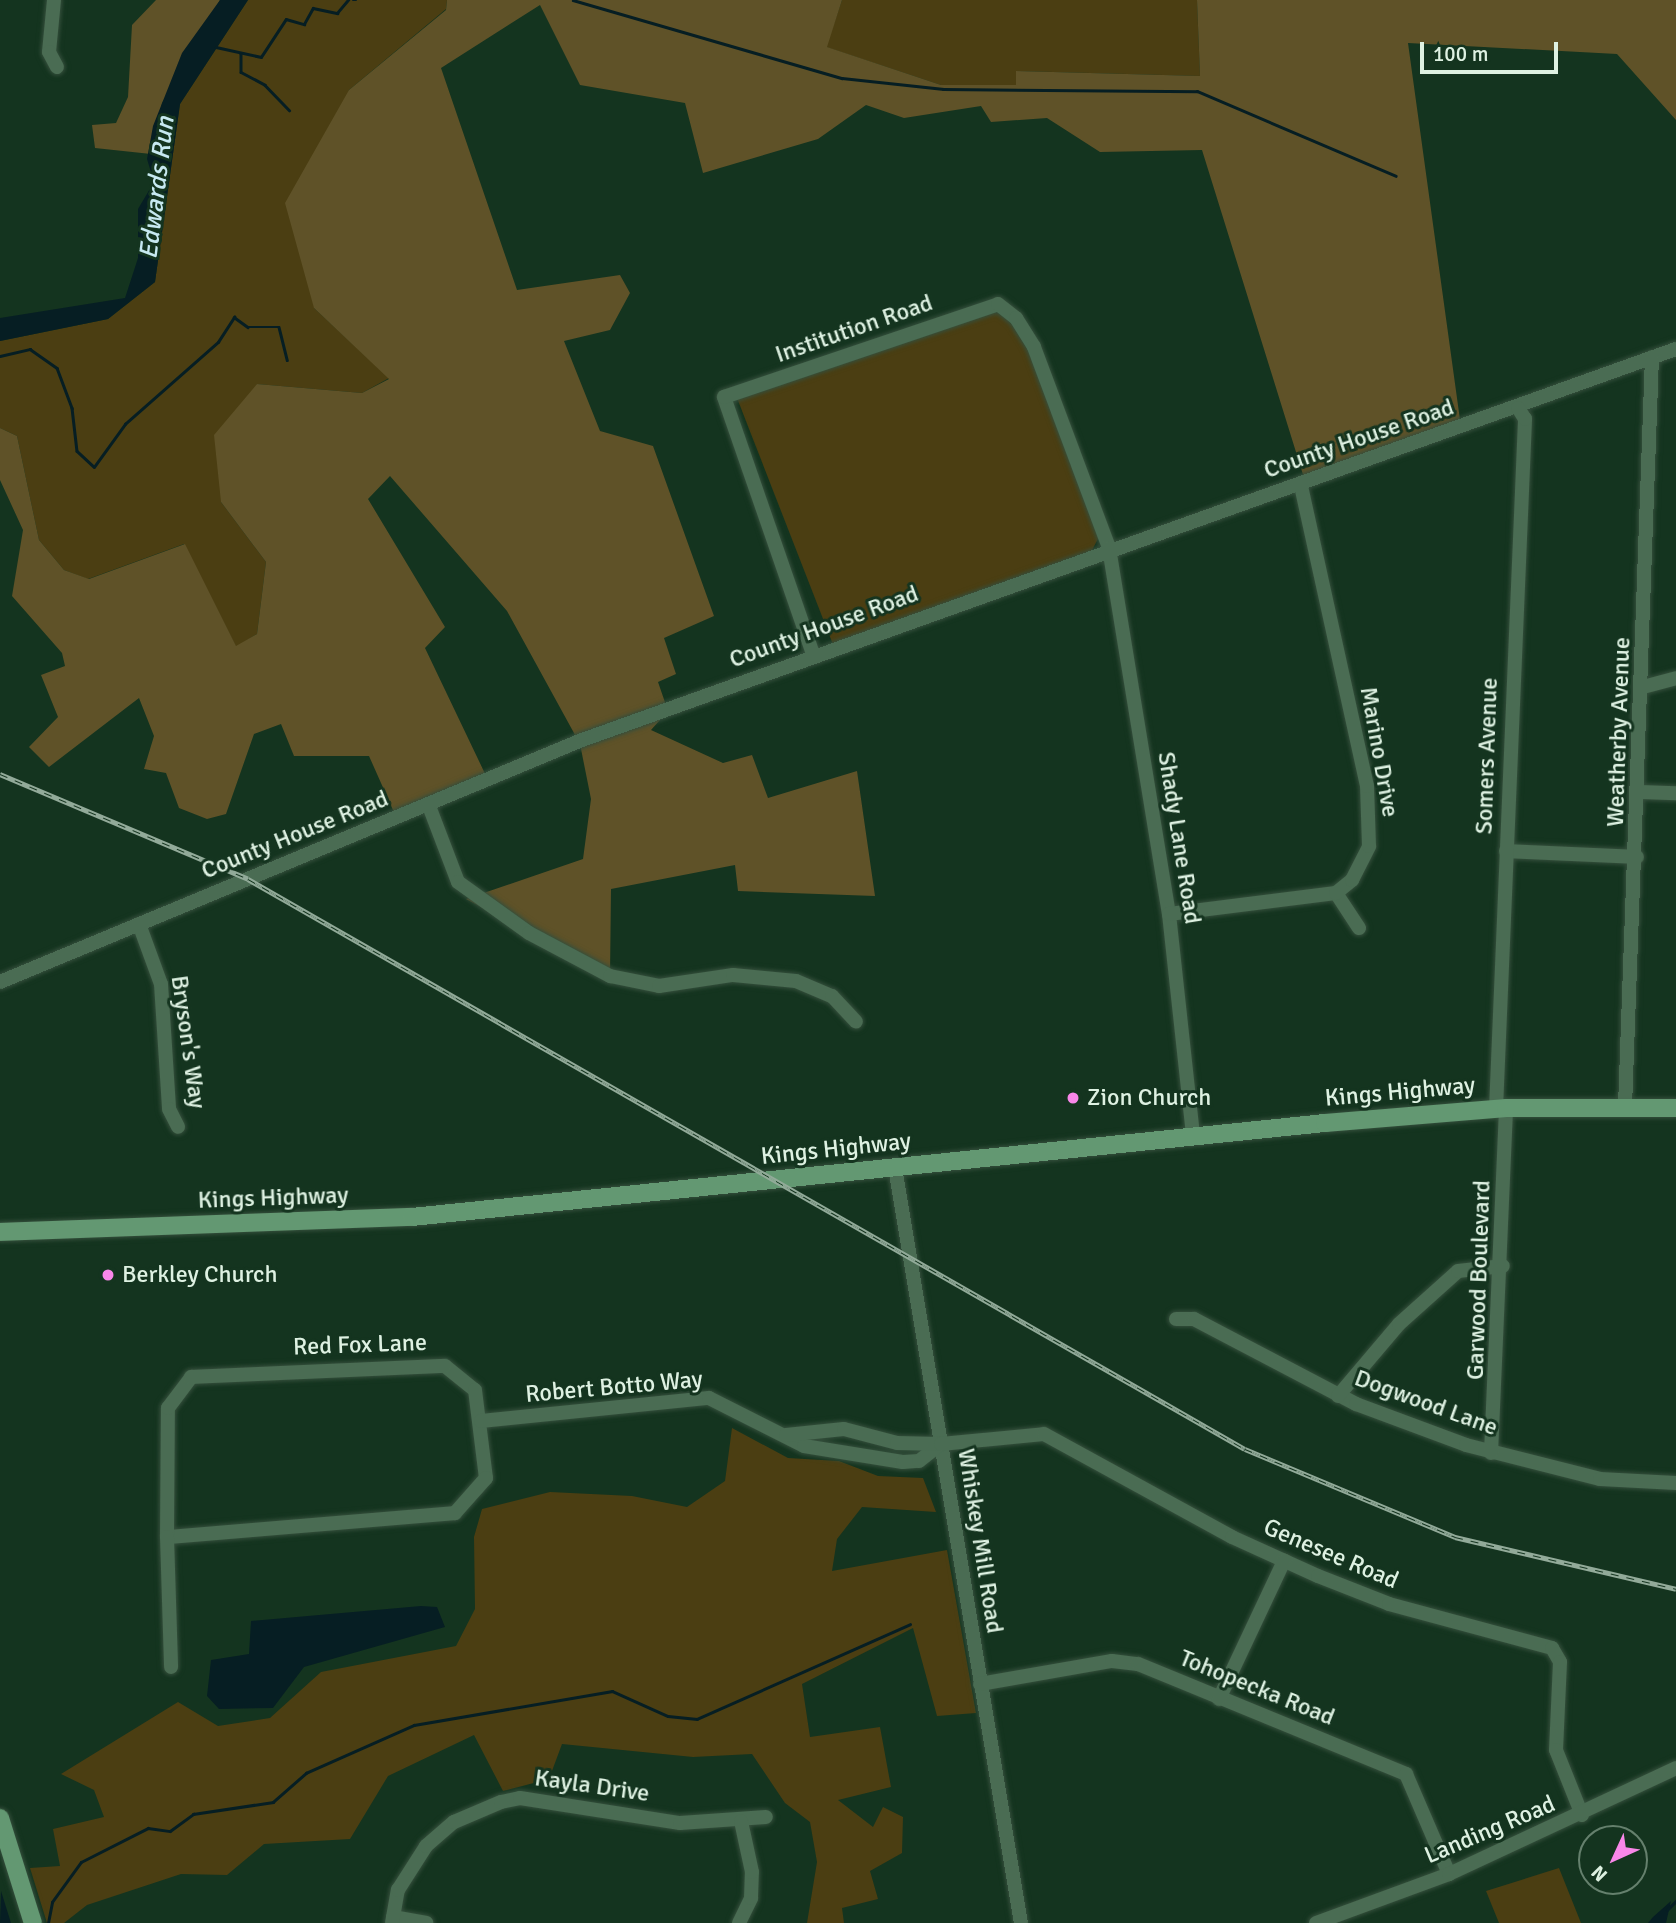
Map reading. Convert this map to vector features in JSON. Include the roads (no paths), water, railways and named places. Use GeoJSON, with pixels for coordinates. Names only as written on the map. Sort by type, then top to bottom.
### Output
{"type":"FeatureCollection","features":[{"type":"Feature","properties":{"kind":"main road","name":"Kings Highway"},"geometry":{"type":"LineString","coordinates":[[0,1232],[412,1217],[1193,1136],[1501,1109],[1676,1108]]}},
{"type":"Feature","properties":{"kind":"main road"},"geometry":{"type":"LineString","coordinates":[[0,1818],[33,1923]]}},
{"type":"Feature","properties":{"kind":"street"},"geometry":{"type":"LineString","coordinates":[[54,0],[49,52],[57,66]]}},
{"type":"Feature","properties":{"kind":"street","name":"Institution Road"},"geometry":{"type":"LineString","coordinates":[[813,654],[724,397],[998,304],[1016,318],[1034,347],[1110,548]]}},
{"type":"Feature","properties":{"kind":"street","name":"County House Road"},"geometry":{"type":"LineString","coordinates":[[0,982],[429,806],[813,654],[1110,548],[1301,485],[1676,349]]}},
{"type":"Feature","properties":{"kind":"street","name":"Weatherby Avenue"},"geometry":{"type":"LineString","coordinates":[[1625,1107],[1640,792],[1652,358]]}},
{"type":"Feature","properties":{"kind":"street","name":"Somers Avenue"},"geometry":{"type":"LineString","coordinates":[[1501,1109],[1506,851],[1525,419],[1518,408]]}},
{"type":"Feature","properties":{"kind":"street","name":"Marino Drive"},"geometry":{"type":"LineString","coordinates":[[1301,485],[1367,786],[1369,846],[1356,874],[1336,893]]}},
{"type":"Feature","properties":{"kind":"street","name":"Shady Lane Road"},"geometry":{"type":"LineString","coordinates":[[1110,548],[1169,914],[1193,1136]]}},
{"type":"Feature","properties":{"kind":"street"},"geometry":{"type":"LineString","coordinates":[[1643,687],[1676,678]]}},
{"type":"Feature","properties":{"kind":"street"},"geometry":{"type":"LineString","coordinates":[[1640,792],[1676,793]]}},
{"type":"Feature","properties":{"kind":"street"},"geometry":{"type":"LineString","coordinates":[[429,806],[458,882],[528,933],[610,976],[659,986],[733,975],[796,981],[832,996],[856,1022]]}},
{"type":"Feature","properties":{"kind":"street"},"geometry":{"type":"LineString","coordinates":[[1506,851],[1637,857]]}},
{"type":"Feature","properties":{"kind":"street"},"geometry":{"type":"LineString","coordinates":[[1169,914],[1336,893],[1359,928]]}},
{"type":"Feature","properties":{"kind":"street","name":"Bryson's Way"},"geometry":{"type":"LineString","coordinates":[[139,924],[161,984],[169,1109],[178,1127]]}},
{"type":"Feature","properties":{"kind":"street","name":"Garwood Boulevard"},"geometry":{"type":"LineString","coordinates":[[1492,1453],[1503,1266],[1501,1109]]}},
{"type":"Feature","properties":{"kind":"street","name":"Whiskey Mill Road"},"geometry":{"type":"LineString","coordinates":[[895,1167],[1021,1923]]}},
{"type":"Feature","properties":{"kind":"street"},"geometry":{"type":"LineString","coordinates":[[1338,1395],[1399,1324],[1458,1271],[1503,1266]]}},
{"type":"Feature","properties":{"kind":"street","name":"Dogwood Lane"},"geometry":{"type":"LineString","coordinates":[[1176,1320],[1194,1319],[1338,1395],[1492,1453],[1600,1479],[1676,1483]]}},
{"type":"Feature","properties":{"kind":"street","name":"Red Fox Lane"},"geometry":{"type":"LineString","coordinates":[[167,1538],[456,1513],[486,1478],[481,1421],[475,1390],[445,1366],[191,1377],[168,1408],[167,1538],[172,1667]]}},
{"type":"Feature","properties":{"kind":"street","name":"Robert Botto Way"},"geometry":{"type":"LineString","coordinates":[[481,1421],[709,1398],[786,1435],[844,1429],[897,1443],[941,1444]]}},
{"type":"Feature","properties":{"kind":"street","name":"Genesee Road"},"geometry":{"type":"LineString","coordinates":[[941,1444],[1044,1434],[1284,1561],[1389,1604],[1552,1648],[1560,1662],[1556,1750],[1582,1815]]}},
{"type":"Feature","properties":{"kind":"street"},"geometry":{"type":"LineString","coordinates":[[1219,1699],[1284,1561]]}},
{"type":"Feature","properties":{"kind":"street","name":"Tohopecka Road"},"geometry":{"type":"LineString","coordinates":[[980,1684],[1123,1660],[1406,1774],[1449,1874]]}},
{"type":"Feature","properties":{"kind":"street","name":"Landing Road"},"geometry":{"type":"LineString","coordinates":[[1317,1923],[1449,1874],[1582,1815],[1676,1768]]}},
{"type":"Feature","properties":{"kind":"street","name":"Kayla Drive"},"geometry":{"type":"LineString","coordinates":[[393,1920],[398,1890],[426,1846],[454,1822],[500,1802],[520,1798],[680,1823],[741,1821],[766,1817]]}},
{"type":"Feature","properties":{"kind":"street"},"geometry":{"type":"LineString","coordinates":[[739,1923],[751,1898],[752,1872],[741,1821]]}},
{"type":"Feature","properties":{"kind":"street"},"geometry":{"type":"LineString","coordinates":[[393,1920],[426,1923]]}},
{"type":"Feature","properties":{"kind":"water","name":"Edwards Run"},"geometry":{"type":"Polygon","coordinates":[[[220,0],[248,0],[180,104],[155,282],[108,319],[0,341],[0,318],[125,298],[138,258],[138,209],[154,182],[147,159],[153,126],[182,53],[220,0]]]}},
{"type":"Feature","properties":{"kind":"water"},"geometry":{"type":"Polygon","coordinates":[[[421,1606],[437,1607],[445,1627],[304,1667],[273,1708],[219,1709],[207,1696],[211,1660],[249,1654],[251,1621],[421,1606]]]}},
{"type":"Feature","properties":{"kind":"water"},"geometry":{"type":"Polygon","coordinates":[[[1,1891],[11,1923],[0,1923],[1,1891]]]}},
{"type":"Feature","properties":{"kind":"water"},"geometry":{"type":"Polygon","coordinates":[[[1671,1901],[1666,1923],[1648,1923],[1653,1917],[1671,1901]]]}},
{"type":"Feature","properties":{"kind":"waterway"},"geometry":{"type":"LineString","coordinates":[[216,47],[261,57],[286,19],[304,24],[313,8],[337,13],[348,0]]}},
{"type":"Feature","properties":{"kind":"waterway"},"geometry":{"type":"LineString","coordinates":[[573,0],[842,78],[943,89],[1197,91],[1396,176]]}},
{"type":"Feature","properties":{"kind":"waterway"},"geometry":{"type":"LineString","coordinates":[[241,54],[241,72],[265,85],[289,110]]}},
{"type":"Feature","properties":{"kind":"waterway"},"geometry":{"type":"LineString","coordinates":[[0,356],[30,349],[57,368],[72,408],[77,451],[94,467],[125,424],[218,342],[234,317],[248,327],[279,327],[287,360]]}},
{"type":"Feature","properties":{"kind":"waterway"},"geometry":{"type":"LineString","coordinates":[[48,1923],[52,1902],[81,1862],[148,1828],[170,1831],[193,1814],[273,1802],[306,1773],[414,1725],[612,1691],[668,1716],[697,1719],[910,1624]]}},
{"type":"Feature","properties":{"kind":"waterway"},"geometry":{"type":"LineString","coordinates":[[1667,1910],[1676,1901]]}},
{"type":"Feature","properties":{"kind":"railway"},"geometry":{"type":"LineString","coordinates":[[0,774],[248,879],[1245,1449],[1455,1537],[1676,1589]]}},
{"type":"Feature","properties":{"kind":"place","name":"Zion Church"},"geometry":{"type":"Point","coordinates":[1073,1098]}},
{"type":"Feature","properties":{"kind":"place","name":"Berkley Church"},"geometry":{"type":"Point","coordinates":[108,1275]}}]}
